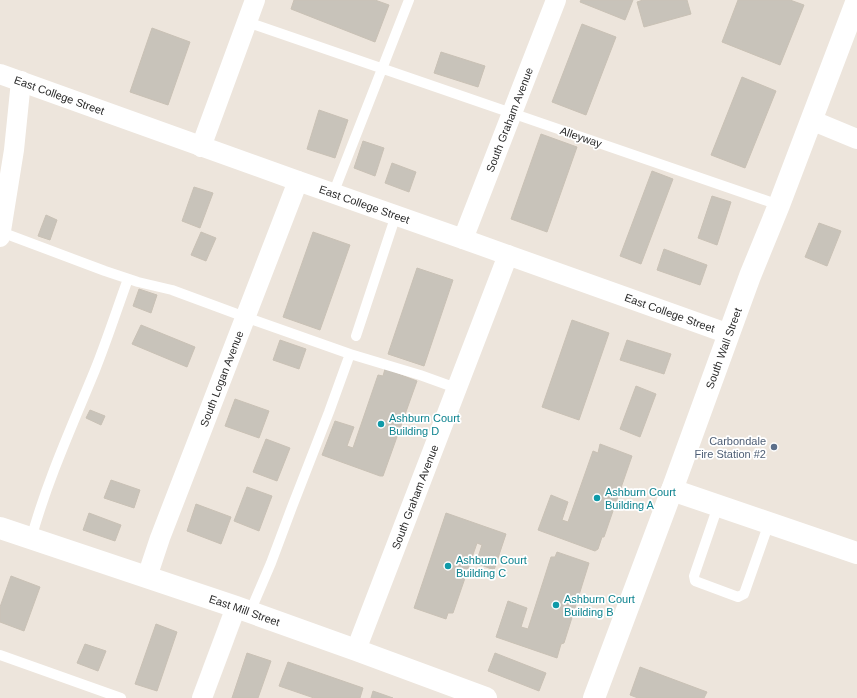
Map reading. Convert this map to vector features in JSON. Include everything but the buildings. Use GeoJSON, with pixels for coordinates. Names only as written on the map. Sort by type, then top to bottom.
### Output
{"type":"FeatureCollection","features":[{"type":"Feature","properties":{"kind":"main road","name":"South Wall Street"},"geometry":{"type":"LineString","coordinates":[[595,698],[750,276],[779,205],[857,0]]}},
{"type":"Feature","properties":{"kind":"main road"},"geometry":{"type":"LineString","coordinates":[[672,490],[857,553]]}},
{"type":"Feature","properties":{"kind":"main road","name":"East Mill Street"},"geometry":{"type":"LineString","coordinates":[[0,528],[243,610],[486,698]]}},
{"type":"Feature","properties":{"kind":"street"},"geometry":{"type":"LineString","coordinates":[[201,147],[255,0]]}},
{"type":"Feature","properties":{"kind":"street","name":"South Graham Avenue"},"geometry":{"type":"LineString","coordinates":[[463,239],[556,0]]}},
{"type":"Feature","properties":{"kind":"street","name":"East College Street"},"geometry":{"type":"LineString","coordinates":[[0,74],[201,147],[729,334]]}},
{"type":"Feature","properties":{"kind":"street"},"geometry":{"type":"LineString","coordinates":[[0,235],[14,150],[21,81]]}},
{"type":"Feature","properties":{"kind":"street"},"geometry":{"type":"LineString","coordinates":[[811,120],[857,139]]}},
{"type":"Feature","properties":{"kind":"street","name":"South Logan Avenue"},"geometry":{"type":"LineString","coordinates":[[147,577],[160,538],[298,181]]}},
{"type":"Feature","properties":{"kind":"street","name":"South Graham Avenue"},"geometry":{"type":"LineString","coordinates":[[356,650],[508,255]]}},
{"type":"Feature","properties":{"kind":"street"},"geometry":{"type":"LineString","coordinates":[[202,698],[243,610]]}},
{"type":"Feature","properties":{"kind":"lane"},"geometry":{"type":"LineString","coordinates":[[333,194],[408,0]]}},
{"type":"Feature","properties":{"kind":"lane","name":"Alleyway"},"geometry":{"type":"LineString","coordinates":[[246,22],[779,205]]}},
{"type":"Feature","properties":{"kind":"lane"},"geometry":{"type":"LineString","coordinates":[[356,336],[396,215]]}},
{"type":"Feature","properties":{"kind":"lane"},"geometry":{"type":"LineString","coordinates":[[0,235],[128,279],[172,290],[245,318],[456,388]]}},
{"type":"Feature","properties":{"kind":"lane"},"geometry":{"type":"LineString","coordinates":[[31,539],[42,504],[95,369],[128,279]]}},
{"type":"Feature","properties":{"kind":"lane"},"geometry":{"type":"LineString","coordinates":[[243,610],[271,563],[350,354]]}},
{"type":"Feature","properties":{"kind":"lane"},"geometry":{"type":"LineString","coordinates":[[718,506],[694,576],[695,581],[738,597],[744,594],[769,523]]}},
{"type":"Feature","properties":{"kind":"lane"},"geometry":{"type":"LineString","coordinates":[[0,655],[122,698]]}},
{"type":"Feature","properties":{"kind":"place","name":"Ashburn Court Building D"},"geometry":{"type":"Point","coordinates":[381,424]}},
{"type":"Feature","properties":{"kind":"place","name":"Carbondale Fire Station #2"},"geometry":{"type":"Point","coordinates":[774,447]}},
{"type":"Feature","properties":{"kind":"place","name":"Ashburn Court Building A"},"geometry":{"type":"Point","coordinates":[597,498]}},
{"type":"Feature","properties":{"kind":"place","name":"Ashburn Court Building C"},"geometry":{"type":"Point","coordinates":[448,566]}},
{"type":"Feature","properties":{"kind":"place","name":"Ashburn Court Building B"},"geometry":{"type":"Point","coordinates":[556,605]}}]}
